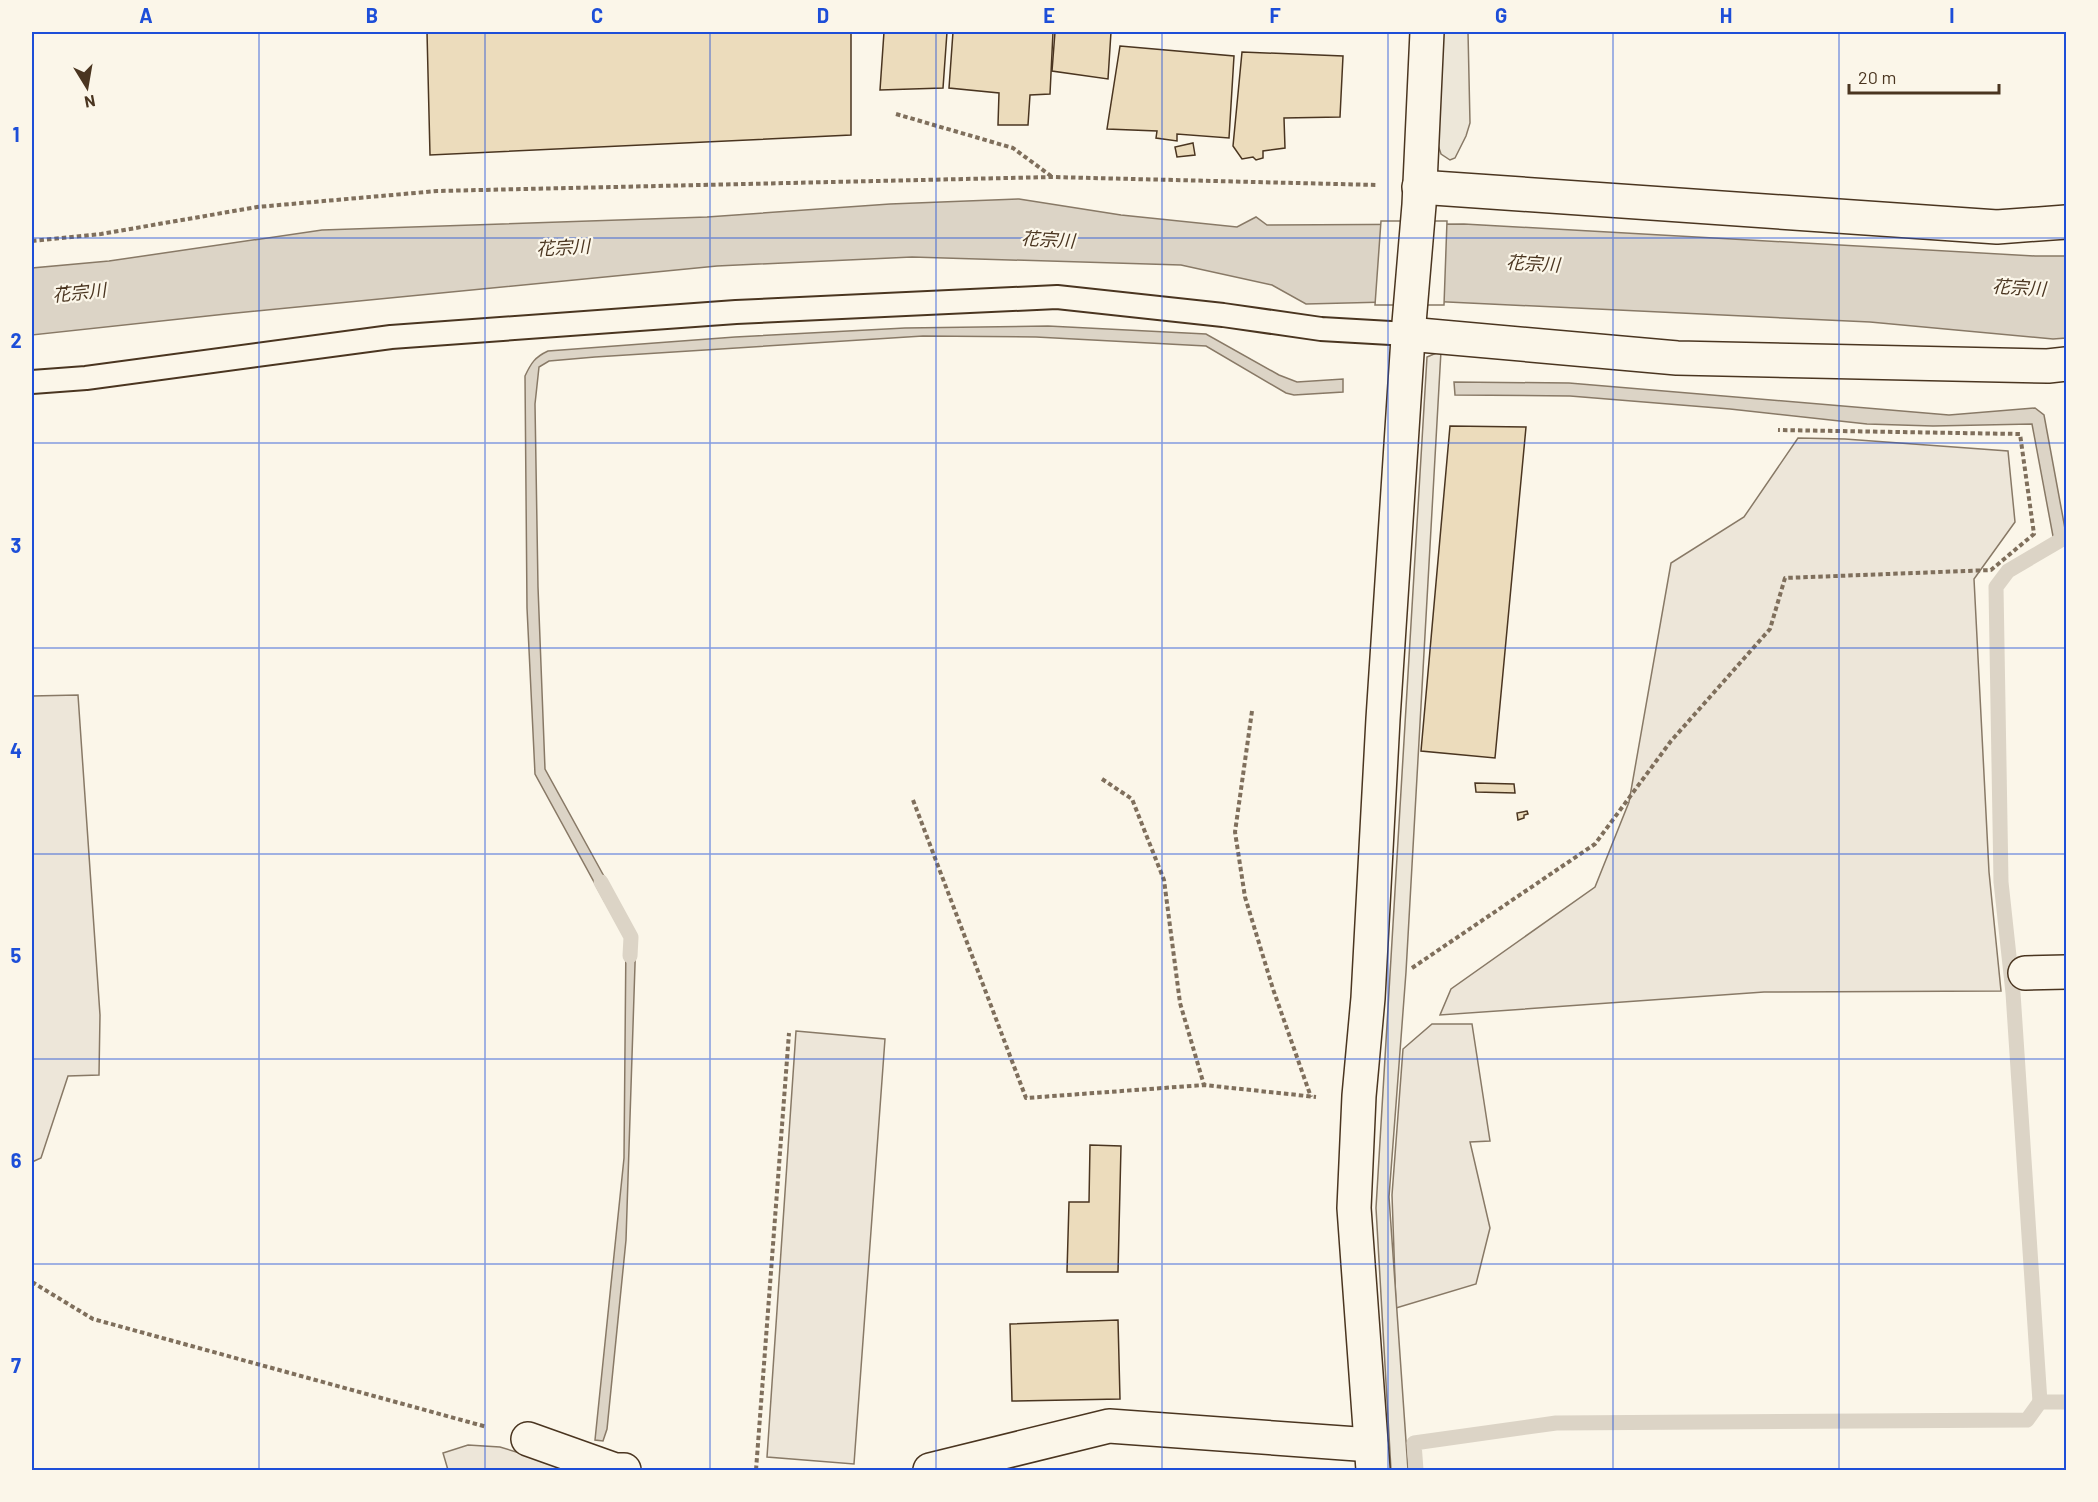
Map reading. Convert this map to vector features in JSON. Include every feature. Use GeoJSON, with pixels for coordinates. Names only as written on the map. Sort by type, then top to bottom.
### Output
{"type":"FeatureCollection","features":[{"type":"Feature","properties":{"kind":"street"},"geometry":{"type":"LineString","coordinates":[[930,1470],[1109,1426],[1372,1458],[1354,1208],[1359,1096],[1368,998],[1408,328],[1419,196],[1426,32]]}},
{"type":"Feature","properties":{"kind":"street"},"geometry":{"type":"LineString","coordinates":[[1419,196],[1997,227],[2067,222]]}},
{"type":"Feature","properties":{"kind":"street"},"geometry":{"type":"LineString","coordinates":[[1408,328],[1677,358],[2037,366],[2067,364]]}},
{"type":"Feature","properties":{"kind":"street"},"geometry":{"type":"LineString","coordinates":[[2025,973],[2067,972]]}},
{"type":"Feature","properties":{"kind":"street"},"geometry":{"type":"LineString","coordinates":[[528,1439],[615,1470],[624,1470]]}},
{"type":"Feature","properties":{"kind":"lane"},"geometry":{"type":"LineString","coordinates":[[32,382],[86,378],[391,337],[736,312],[1057,297],[1223,315],[1321,329],[1408,328]]}},
{"type":"Feature","properties":{"kind":"path"},"geometry":{"type":"LineString","coordinates":[[896,114],[1013,148],[1052,177]]}},
{"type":"Feature","properties":{"kind":"path"},"geometry":{"type":"LineString","coordinates":[[32,241],[101,234],[257,207],[437,191],[1052,177],[1419,196]]}},
{"type":"Feature","properties":{"kind":"path"},"geometry":{"type":"LineString","coordinates":[[1406,972],[1595,844],[1671,741],[1770,629],[1785,578],[1991,570],[2034,534],[2020,434],[1778,430]]}},
{"type":"Feature","properties":{"kind":"path"},"geometry":{"type":"LineString","coordinates":[[1252,711],[1235,832],[1245,897],[1273,989],[1311,1097]]}},
{"type":"Feature","properties":{"kind":"path"},"geometry":{"type":"LineString","coordinates":[[1102,779],[1132,799],[1164,880],[1180,1003],[1204,1085]]}},
{"type":"Feature","properties":{"kind":"path"},"geometry":{"type":"LineString","coordinates":[[913,800],[1026,1098],[1204,1085],[1311,1097],[1359,1096]]}},
{"type":"Feature","properties":{"kind":"path"},"geometry":{"type":"LineString","coordinates":[[756,1470],[789,1033]]}},
{"type":"Feature","properties":{"kind":"path"},"geometry":{"type":"LineString","coordinates":[[32,1282],[93,1319],[528,1439]]}},
{"type":"Feature","properties":{"kind":"shaded area"},"geometry":{"type":"Polygon","coordinates":[[[1442,32],[1468,32],[1470,123],[1455,158],[1450,160],[1441,154],[1436,139],[1442,32]]]}},
{"type":"Feature","properties":{"kind":"shaded area"},"geometry":{"type":"Polygon","coordinates":[[[1441,351],[1406,972],[1389,1197],[1408,1470],[1391,1470],[1376,1208],[1427,357],[1441,351]]]}},
{"type":"Feature","properties":{"kind":"shaded area"},"geometry":{"type":"Polygon","coordinates":[[[1798,438],[1845,439],[2008,451],[2015,522],[1974,579],[1989,872],[2001,991],[1764,992],[1440,1015],[1451,989],[1595,887],[1629,802],[1671,563],[1744,517],[1798,438]]]}},
{"type":"Feature","properties":{"kind":"shaded area"},"geometry":{"type":"Polygon","coordinates":[[[78,695],[100,1015],[99,1075],[68,1076],[41,1158],[32,1162],[32,696],[78,695]]]}},
{"type":"Feature","properties":{"kind":"shaded area"},"geometry":{"type":"Polygon","coordinates":[[[1432,1024],[1472,1024],[1490,1141],[1470,1142],[1490,1228],[1476,1284],[1396,1308],[1392,1195],[1403,1049],[1432,1024]]]}},
{"type":"Feature","properties":{"kind":"shaded area"},"geometry":{"type":"Polygon","coordinates":[[[796,1031],[885,1039],[854,1464],[767,1457],[796,1031]]]}},
{"type":"Feature","properties":{"kind":"shaded area"},"geometry":{"type":"Polygon","coordinates":[[[468,1445],[500,1447],[575,1470],[448,1470],[443,1453],[468,1445]]]}},
{"type":"Feature","properties":{"kind":"water","name":"花宗川"},"geometry":{"type":"Polygon","coordinates":[[[1019,199],[1121,215],[1237,227],[1256,217],[1267,225],[1464,224],[2066,256],[2066,338],[2053,339],[1870,322],[1427,301],[1306,304],[1272,285],[1181,265],[912,257],[717,266],[32,335],[32,268],[109,261],[322,230],[707,217],[890,204],[1019,199]]]}},
{"type":"Feature","properties":{"kind":"water"},"geometry":{"type":"Polygon","coordinates":[[[1048,326],[1206,334],[1279,375],[1297,382],[1343,379],[1343,392],[1294,395],[1286,393],[1206,346],[1036,337],[923,336],[595,357],[549,361],[539,367],[535,404],[538,587],[545,769],[616,898],[605,902],[535,774],[527,608],[525,376],[531,364],[548,351],[735,337],[905,328],[1048,326]]]}},
{"type":"Feature","properties":{"kind":"water"},"geometry":{"type":"Polygon","coordinates":[[[1454,382],[1569,383],[1949,415],[2035,408],[2044,415],[2066,534],[2066,545],[2055,547],[2032,424],[1933,426],[1867,424],[1730,409],[1570,396],[1455,395],[1454,382]]]}},
{"type":"Feature","properties":{"kind":"water"},"geometry":{"type":"Polygon","coordinates":[[[636,934],[626,1240],[607,1429],[603,1441],[595,1440],[624,1158],[626,937],[636,934]]]}},
{"type":"Feature","properties":{"kind":"pier"},"geometry":{"type":"Polygon","coordinates":[[[1381,221],[1447,221],[1444,305],[1375,305],[1381,221]]]}},
{"type":"Feature","properties":{"kind":"building"},"geometry":{"type":"Polygon","coordinates":[[[427,32],[851,32],[851,135],[430,155],[427,32]]]}},
{"type":"Feature","properties":{"kind":"building"},"geometry":{"type":"Polygon","coordinates":[[[884,32],[947,32],[943,88],[880,90],[884,32]]]}},
{"type":"Feature","properties":{"kind":"building"},"geometry":{"type":"Polygon","coordinates":[[[953,32],[1053,32],[1050,94],[1030,95],[1028,125],[998,125],[999,93],[949,88],[953,32]]]}},
{"type":"Feature","properties":{"kind":"building"},"geometry":{"type":"Polygon","coordinates":[[[1055,32],[1111,32],[1108,79],[1052,71],[1055,32]]]}},
{"type":"Feature","properties":{"kind":"building"},"geometry":{"type":"Polygon","coordinates":[[[1120,46],[1234,56],[1229,138],[1177,134],[1177,141],[1156,138],[1157,131],[1107,129],[1120,46]]]}},
{"type":"Feature","properties":{"kind":"building"},"geometry":{"type":"Polygon","coordinates":[[[1242,52],[1343,56],[1340,117],[1284,118],[1285,148],[1263,151],[1263,158],[1256,160],[1253,157],[1242,159],[1233,146],[1242,52]]]}},
{"type":"Feature","properties":{"kind":"building"},"geometry":{"type":"Polygon","coordinates":[[[1193,143],[1195,155],[1177,157],[1175,147],[1193,143]]]}},
{"type":"Feature","properties":{"kind":"building"},"geometry":{"type":"Polygon","coordinates":[[[1450,426],[1526,427],[1495,758],[1421,751],[1450,426]]]}},
{"type":"Feature","properties":{"kind":"building"},"geometry":{"type":"Polygon","coordinates":[[[1475,783],[1514,784],[1515,793],[1476,792],[1475,783]]]}},
{"type":"Feature","properties":{"kind":"building"},"geometry":{"type":"Polygon","coordinates":[[[1527,811],[1528,814],[1524,815],[1524,818],[1518,820],[1517,813],[1527,811]]]}},
{"type":"Feature","properties":{"kind":"building"},"geometry":{"type":"Polygon","coordinates":[[[1090,1145],[1121,1146],[1118,1272],[1067,1272],[1069,1202],[1089,1202],[1090,1145]]]}},
{"type":"Feature","properties":{"kind":"building"},"geometry":{"type":"Polygon","coordinates":[[[1118,1320],[1120,1399],[1012,1401],[1010,1324],[1118,1320]]]}},
{"type":"Feature","properties":{"kind":"waterway"},"geometry":{"type":"LineString","coordinates":[[2040,1402],[2013,993],[2001,882],[1996,587],[2008,571],[2059,541]]}},
{"type":"Feature","properties":{"kind":"waterway"},"geometry":{"type":"LineString","coordinates":[[601,882],[631,937],[630,956]]}},
{"type":"Feature","properties":{"kind":"waterway"},"geometry":{"type":"LineString","coordinates":[[1416,1470],[1414,1443],[1556,1423],[2027,1420],[2040,1402],[2066,1402]]}}]}
